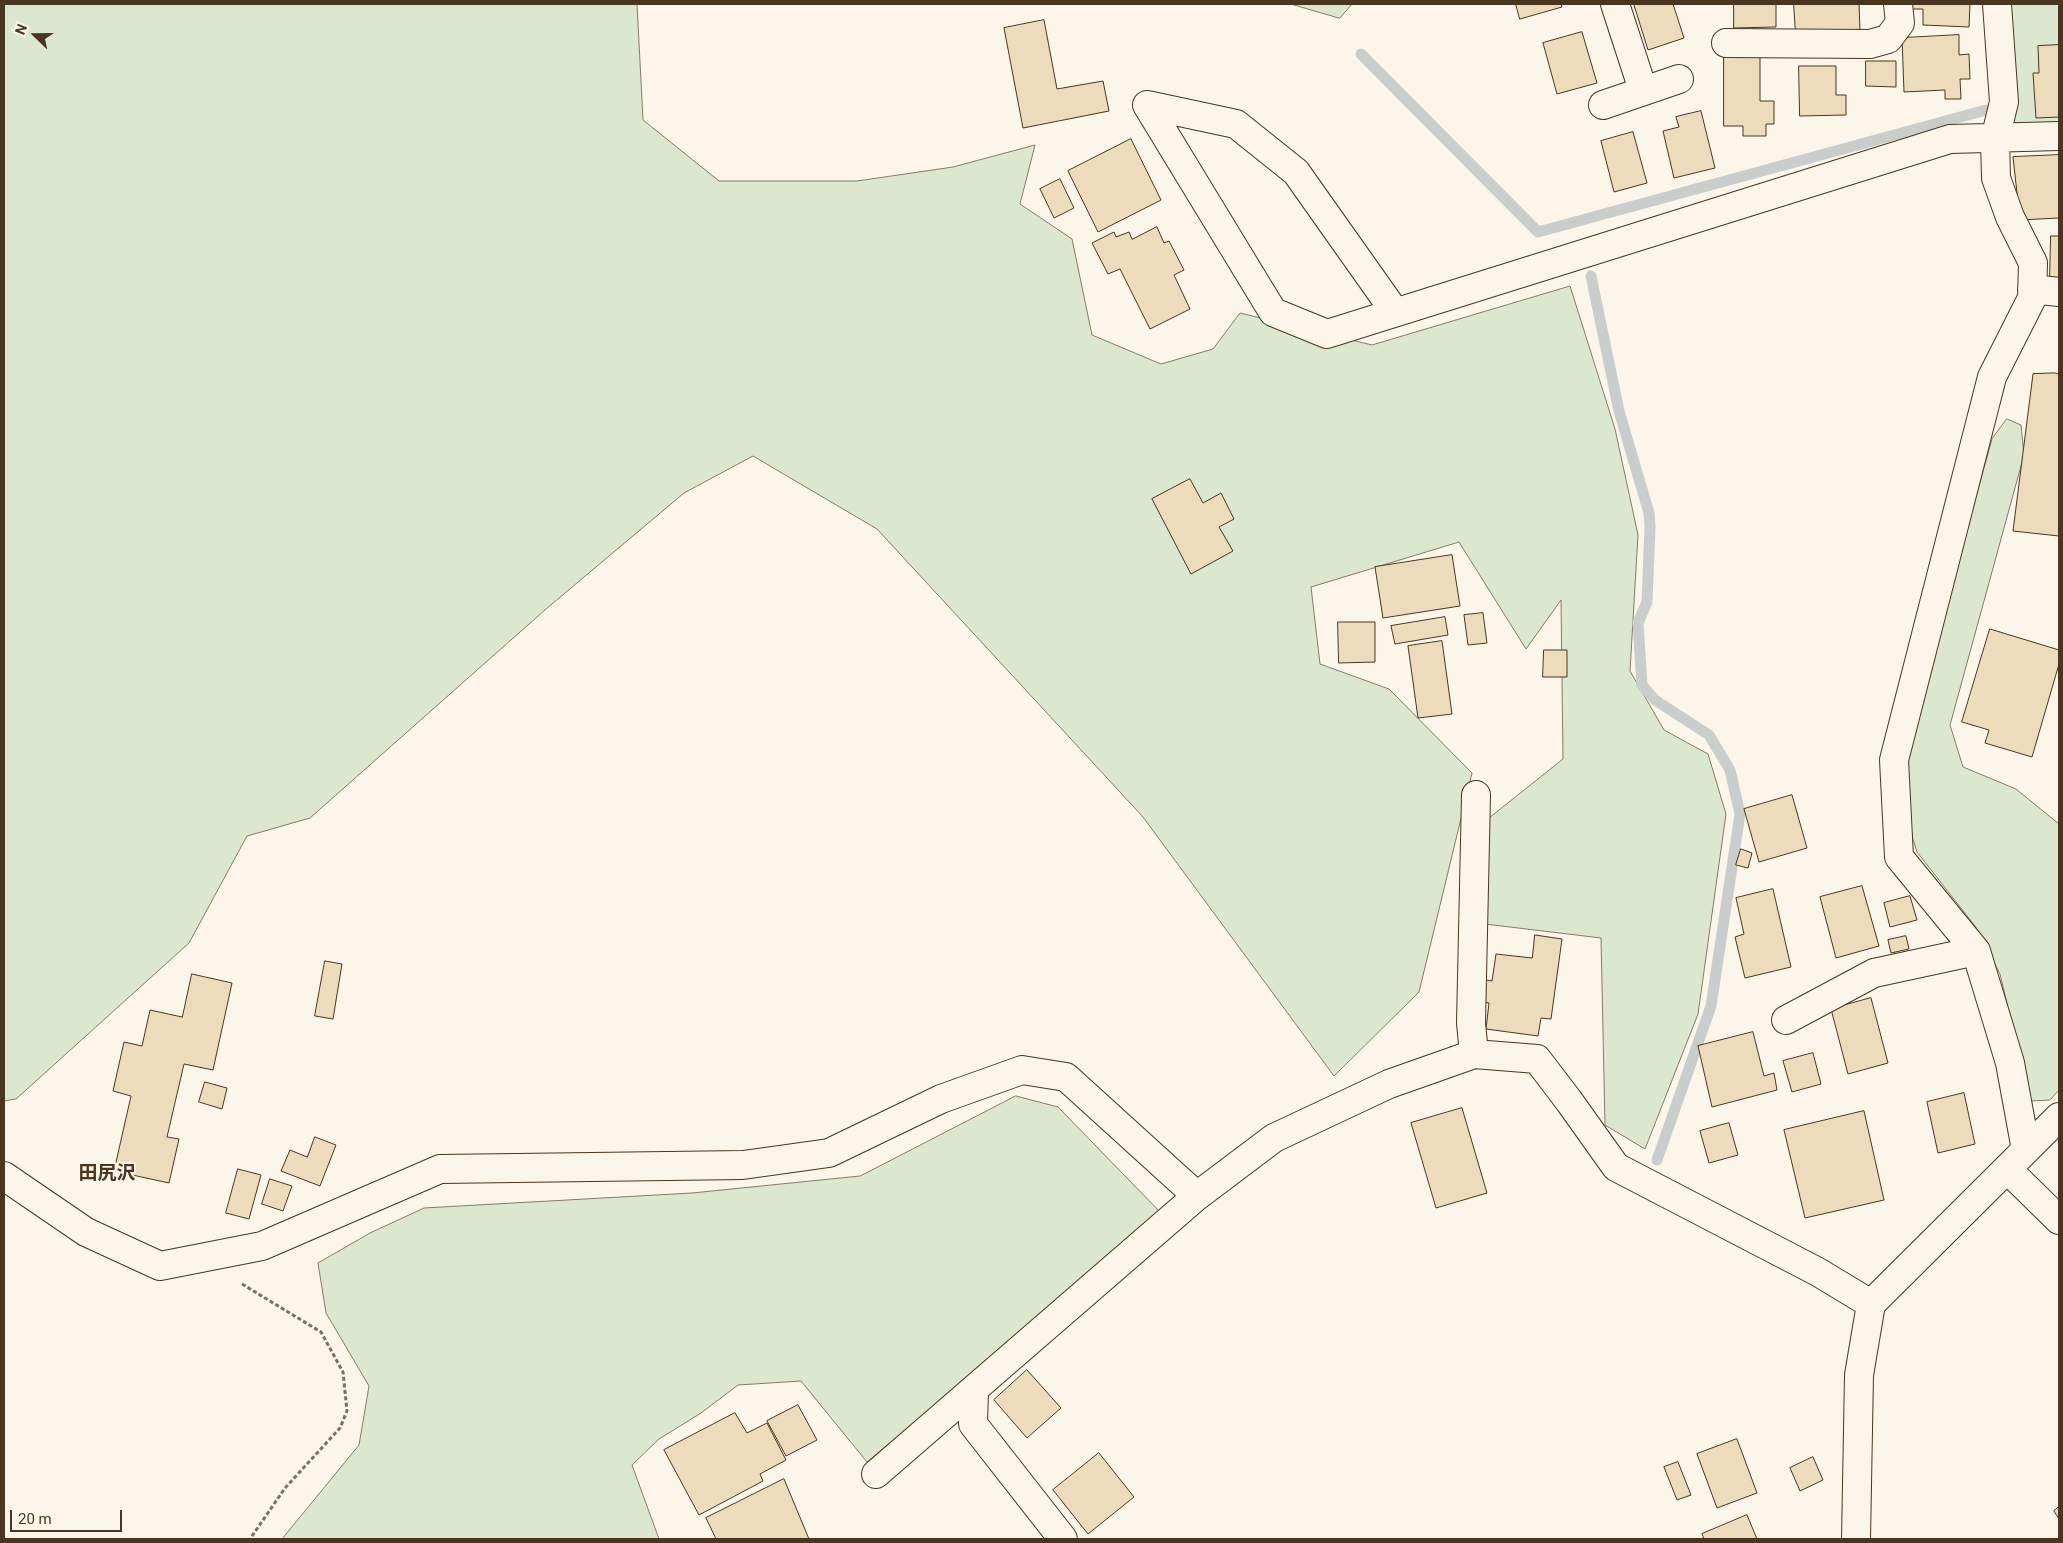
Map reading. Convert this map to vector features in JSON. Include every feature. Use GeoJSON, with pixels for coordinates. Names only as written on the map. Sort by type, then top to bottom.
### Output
{"type":"FeatureCollection","features":[{"type":"Feature","properties":{"kind":"street"},"geometry":{"type":"LineString","coordinates":[[1614,4],[1643,90]]}},
{"type":"Feature","properties":{"kind":"street"},"geometry":{"type":"LineString","coordinates":[[1726,43],[1870,44],[1888,39],[1900,23],[1898,4]]}},
{"type":"Feature","properties":{"kind":"street"},"geometry":{"type":"LineString","coordinates":[[1997,4],[2004,102],[1995,139],[1996,178],[2010,217],[2033,263],[2032,298],[1992,378],[1894,760],[1900,857],[1976,951],[2010,1063],[2017,1160],[2059,1220]]}},
{"type":"Feature","properties":{"kind":"street"},"geometry":{"type":"LineString","coordinates":[[1603,105],[1679,79]]}},
{"type":"Feature","properties":{"kind":"street"},"geometry":{"type":"LineString","coordinates":[[1395,312],[1296,172],[1236,124],[1147,105],[1273,312],[1326,334],[1950,139],[2059,136]]}},
{"type":"Feature","properties":{"kind":"street"},"geometry":{"type":"LineString","coordinates":[[2032,289],[2059,292]]}},
{"type":"Feature","properties":{"kind":"street"},"geometry":{"type":"LineString","coordinates":[[1474,1054],[1471,1023],[1476,795]]}},
{"type":"Feature","properties":{"kind":"street"},"geometry":{"type":"LineString","coordinates":[[1786,1020],[1874,974],[1976,951]]}},
{"type":"Feature","properties":{"kind":"street"},"geometry":{"type":"LineString","coordinates":[[876,1474],[1197,1196],[1274,1138],[1389,1084],[1474,1054],[1537,1059],[1616,1167],[1818,1272],[1871,1304]]}},
{"type":"Feature","properties":{"kind":"street"},"geometry":{"type":"LineString","coordinates":[[4,1176],[86,1232],[160,1266],[262,1246],[440,1169],[743,1165],[829,1153],[941,1099],[1022,1070],[1066,1077],[1197,1196]]}},
{"type":"Feature","properties":{"kind":"street"},"geometry":{"type":"LineString","coordinates":[[1856,1539],[1859,1375],[1871,1304],[2059,1117]]}},
{"type":"Feature","properties":{"kind":"street"},"geometry":{"type":"LineString","coordinates":[[974,1390],[973,1424],[1063,1539]]}},
{"type":"Feature","properties":{"kind":"path"},"geometry":{"type":"LineString","coordinates":[[199,1258],[321,1332],[343,1372],[347,1411],[340,1428],[285,1488],[250,1539]]}},
{"type":"Feature","properties":{"kind":"green space"},"geometry":{"type":"Polygon","coordinates":[[[4,4],[637,4],[643,120],[719,181],[857,181],[953,167],[1035,145],[1020,204],[1072,239],[1092,335],[1161,364],[1213,349],[1240,313],[1372,345],[1570,286],[1615,429],[1638,535],[1630,671],[1664,730],[1708,754],[1726,814],[1698,1014],[1645,1149],[1605,1125],[1601,938],[1485,924],[1489,818],[1563,759],[1561,600],[1526,649],[1459,542],[1311,587],[1320,664],[1389,689],[1472,773],[1419,992],[1334,1076],[1143,817],[877,529],[753,456],[684,493],[546,609],[310,818],[247,836],[189,943],[16,1099],[4,1101],[4,4]]]}},
{"type":"Feature","properties":{"kind":"green space"},"geometry":{"type":"Polygon","coordinates":[[[1291,4],[1352,4],[1340,18],[1291,4]]]}},
{"type":"Feature","properties":{"kind":"green space"},"geometry":{"type":"Polygon","coordinates":[[[2003,4],[2059,4],[2059,123],[2014,123],[2003,4]]]}},
{"type":"Feature","properties":{"kind":"green space"},"geometry":{"type":"Polygon","coordinates":[[[2007,419],[2021,425],[2024,455],[1950,725],[1963,767],[2016,789],[2059,824],[2059,1090],[2050,1100],[2030,1101],[2000,974],[1975,926],[1917,852],[1903,808],[1907,746],[1992,439],[2007,419]]]}},
{"type":"Feature","properties":{"kind":"green space"},"geometry":{"type":"Polygon","coordinates":[[[1016,1096],[1058,1107],[1162,1214],[867,1462],[801,1381],[738,1385],[701,1413],[659,1439],[632,1465],[659,1539],[282,1539],[359,1445],[369,1386],[326,1313],[318,1263],[370,1233],[424,1208],[692,1193],[860,1176],[1016,1096]]]}},
{"type":"Feature","properties":{"kind":"building"},"geometry":{"type":"Polygon","coordinates":[[[1516,4],[1561,4],[1562,7],[1520,19],[1516,4]]]}},
{"type":"Feature","properties":{"kind":"building"},"geometry":{"type":"Polygon","coordinates":[[[1673,4],[1684,38],[1648,50],[1634,5],[1673,4]]]}},
{"type":"Feature","properties":{"kind":"building"},"geometry":{"type":"Polygon","coordinates":[[[1734,4],[1776,4],[1776,27],[1734,28],[1734,4]]]}},
{"type":"Feature","properties":{"kind":"building"},"geometry":{"type":"Polygon","coordinates":[[[1794,4],[1859,4],[1860,31],[1796,35],[1794,4]]]}},
{"type":"Feature","properties":{"kind":"building"},"geometry":{"type":"Polygon","coordinates":[[[1909,4],[1970,4],[1969,27],[1923,25],[1923,9],[1909,9],[1909,4]]]}},
{"type":"Feature","properties":{"kind":"building"},"geometry":{"type":"Polygon","coordinates":[[[1044,20],[1057,89],[1103,81],[1109,111],[1023,128],[1004,28],[1044,20]]]}},
{"type":"Feature","properties":{"kind":"building"},"geometry":{"type":"Polygon","coordinates":[[[1582,32],[1597,83],[1557,94],[1543,43],[1582,32]]]}},
{"type":"Feature","properties":{"kind":"building"},"geometry":{"type":"Polygon","coordinates":[[[1959,35],[1959,55],[1969,54],[1970,79],[1960,79],[1961,99],[1945,99],[1945,90],[1904,92],[1902,38],[1959,35]]]}},
{"type":"Feature","properties":{"kind":"building"},"geometry":{"type":"Polygon","coordinates":[[[2059,45],[2059,117],[2036,118],[2033,73],[2039,73],[2038,46],[2059,45]]]}},
{"type":"Feature","properties":{"kind":"building"},"geometry":{"type":"Polygon","coordinates":[[[1724,55],[1760,55],[1760,101],[1774,101],[1774,124],[1766,124],[1766,136],[1743,136],[1743,126],[1724,126],[1724,55]]]}},
{"type":"Feature","properties":{"kind":"building"},"geometry":{"type":"Polygon","coordinates":[[[1866,61],[1896,61],[1896,87],[1866,86],[1866,61]]]}},
{"type":"Feature","properties":{"kind":"building"},"geometry":{"type":"Polygon","coordinates":[[[1799,66],[1836,66],[1836,95],[1846,95],[1846,115],[1800,116],[1799,66]]]}},
{"type":"Feature","properties":{"kind":"building"},"geometry":{"type":"Polygon","coordinates":[[[1701,111],[1715,168],[1674,178],[1663,131],[1679,127],[1676,117],[1701,111]]]}},
{"type":"Feature","properties":{"kind":"building"},"geometry":{"type":"Polygon","coordinates":[[[1633,132],[1647,183],[1614,192],[1601,141],[1633,132]]]}},
{"type":"Feature","properties":{"kind":"building"},"geometry":{"type":"Polygon","coordinates":[[[1131,139],[1161,200],[1098,232],[1068,171],[1131,139]]]}},
{"type":"Feature","properties":{"kind":"building"},"geometry":{"type":"Polygon","coordinates":[[[2059,155],[2059,218],[2020,220],[2013,157],[2059,155]]]}},
{"type":"Feature","properties":{"kind":"building"},"geometry":{"type":"Polygon","coordinates":[[[1060,179],[1074,208],[1054,218],[1040,189],[1060,179]]]}},
{"type":"Feature","properties":{"kind":"building"},"geometry":{"type":"Polygon","coordinates":[[[1157,227],[1164,243],[1169,241],[1184,270],[1174,275],[1190,309],[1150,329],[1120,269],[1108,274],[1092,243],[1114,232],[1116,237],[1129,232],[1132,239],[1157,227]]]}},
{"type":"Feature","properties":{"kind":"building"},"geometry":{"type":"Polygon","coordinates":[[[2051,236],[2059,236],[2059,279],[2050,278],[2051,236]]]}},
{"type":"Feature","properties":{"kind":"building"},"geometry":{"type":"Polygon","coordinates":[[[2033,374],[2059,374],[2059,536],[2013,531],[2033,374]]]}},
{"type":"Feature","properties":{"kind":"building"},"geometry":{"type":"Polygon","coordinates":[[[1190,479],[1203,503],[1221,493],[1234,519],[1219,527],[1233,551],[1191,574],[1152,499],[1190,479]]]}},
{"type":"Feature","properties":{"kind":"building"},"geometry":{"type":"Polygon","coordinates":[[[1452,555],[1460,606],[1383,618],[1375,567],[1452,555]]]}},
{"type":"Feature","properties":{"kind":"building"},"geometry":{"type":"Polygon","coordinates":[[[1483,613],[1487,643],[1468,645],[1464,615],[1483,613]]]}},
{"type":"Feature","properties":{"kind":"building"},"geometry":{"type":"Polygon","coordinates":[[[1445,617],[1448,635],[1395,644],[1391,626],[1445,617]]]}},
{"type":"Feature","properties":{"kind":"building"},"geometry":{"type":"Polygon","coordinates":[[[1338,622],[1375,622],[1375,662],[1339,663],[1338,622]]]}},
{"type":"Feature","properties":{"kind":"building"},"geometry":{"type":"Polygon","coordinates":[[[1990,629],[2059,650],[2059,664],[2032,757],[1985,743],[1989,730],[1962,722],[1990,629]]]}},
{"type":"Feature","properties":{"kind":"building"},"geometry":{"type":"Polygon","coordinates":[[[1442,641],[1452,714],[1418,718],[1408,646],[1442,641]]]}},
{"type":"Feature","properties":{"kind":"building"},"geometry":{"type":"Polygon","coordinates":[[[1544,650],[1567,650],[1567,677],[1543,677],[1544,650]]]}},
{"type":"Feature","properties":{"kind":"building"},"geometry":{"type":"Polygon","coordinates":[[[1792,795],[1807,848],[1759,862],[1744,809],[1792,795]]]}},
{"type":"Feature","properties":{"kind":"building"},"geometry":{"type":"Polygon","coordinates":[[[1741,849],[1752,853],[1748,868],[1736,865],[1741,849]]]}},
{"type":"Feature","properties":{"kind":"building"},"geometry":{"type":"Polygon","coordinates":[[[1862,886],[1879,946],[1836,958],[1820,897],[1862,886]]]}},
{"type":"Feature","properties":{"kind":"building"},"geometry":{"type":"Polygon","coordinates":[[[1773,889],[1791,967],[1745,978],[1735,937],[1744,934],[1736,898],[1773,889]]]}},
{"type":"Feature","properties":{"kind":"building"},"geometry":{"type":"Polygon","coordinates":[[[1910,896],[1917,920],[1890,927],[1884,903],[1910,896]]]}},
{"type":"Feature","properties":{"kind":"building"},"geometry":{"type":"Polygon","coordinates":[[[1535,935],[1562,939],[1551,1019],[1541,1018],[1538,1036],[1486,1029],[1489,1003],[1477,1001],[1480,979],[1492,981],[1496,954],[1532,958],[1535,935]]]}},
{"type":"Feature","properties":{"kind":"building"},"geometry":{"type":"Polygon","coordinates":[[[1906,936],[1909,949],[1891,953],[1888,940],[1906,936]]]}},
{"type":"Feature","properties":{"kind":"building"},"geometry":{"type":"Polygon","coordinates":[[[325,961],[342,964],[333,1019],[315,1016],[325,961]]]}},
{"type":"Feature","properties":{"kind":"building"},"geometry":{"type":"Polygon","coordinates":[[[192,974],[232,983],[213,1070],[184,1064],[167,1137],[179,1139],[169,1183],[114,1171],[131,1096],[113,1091],[124,1042],[142,1046],[150,1010],[182,1017],[192,974]]]}},
{"type":"Feature","properties":{"kind":"building"},"geometry":{"type":"Polygon","coordinates":[[[1871,998],[1888,1063],[1848,1074],[1831,1009],[1871,998]]]}},
{"type":"Feature","properties":{"kind":"building"},"geometry":{"type":"Polygon","coordinates":[[[1753,1032],[1764,1076],[1774,1073],[1777,1090],[1712,1107],[1698,1046],[1753,1032]]]}},
{"type":"Feature","properties":{"kind":"building"},"geometry":{"type":"Polygon","coordinates":[[[1813,1053],[1821,1084],[1792,1092],[1783,1061],[1813,1053]]]}},
{"type":"Feature","properties":{"kind":"building"},"geometry":{"type":"Polygon","coordinates":[[[205,1082],[227,1088],[222,1109],[199,1102],[205,1082]]]}},
{"type":"Feature","properties":{"kind":"building"},"geometry":{"type":"Polygon","coordinates":[[[1964,1093],[1975,1144],[1938,1153],[1927,1102],[1964,1093]]]}},
{"type":"Feature","properties":{"kind":"building"},"geometry":{"type":"Polygon","coordinates":[[[1462,1108],[1487,1193],[1436,1208],[1411,1123],[1462,1108]]]}},
{"type":"Feature","properties":{"kind":"building"},"geometry":{"type":"Polygon","coordinates":[[[1864,1111],[1884,1200],[1805,1218],[1784,1130],[1864,1111]]]}},
{"type":"Feature","properties":{"kind":"building"},"geometry":{"type":"Polygon","coordinates":[[[1729,1123],[1738,1155],[1709,1163],[1700,1131],[1729,1123]]]}},
{"type":"Feature","properties":{"kind":"building"},"geometry":{"type":"Polygon","coordinates":[[[315,1137],[336,1145],[320,1186],[281,1171],[290,1150],[307,1157],[315,1137]]]}},
{"type":"Feature","properties":{"kind":"building"},"geometry":{"type":"Polygon","coordinates":[[[238,1169],[261,1175],[249,1219],[226,1213],[238,1169]]]}},
{"type":"Feature","properties":{"kind":"building"},"geometry":{"type":"Polygon","coordinates":[[[270,1179],[292,1186],[283,1211],[262,1204],[270,1179]]]}},
{"type":"Feature","properties":{"kind":"building"},"geometry":{"type":"Polygon","coordinates":[[[1027,1370],[1061,1408],[1027,1438],[994,1400],[1027,1370]]]}},
{"type":"Feature","properties":{"kind":"building"},"geometry":{"type":"Polygon","coordinates":[[[798,1405],[817,1440],[786,1456],[767,1421],[798,1405]]]}},
{"type":"Feature","properties":{"kind":"building"},"geometry":{"type":"Polygon","coordinates":[[[735,1413],[747,1433],[767,1423],[786,1460],[760,1474],[763,1481],[699,1515],[664,1450],[735,1413]]]}},
{"type":"Feature","properties":{"kind":"building"},"geometry":{"type":"Polygon","coordinates":[[[1737,1439],[1757,1493],[1717,1508],[1697,1454],[1737,1439]]]}},
{"type":"Feature","properties":{"kind":"building"},"geometry":{"type":"Polygon","coordinates":[[[1099,1453],[1134,1497],[1088,1534],[1053,1490],[1099,1453]]]}},
{"type":"Feature","properties":{"kind":"building"},"geometry":{"type":"Polygon","coordinates":[[[1813,1457],[1823,1480],[1800,1491],[1790,1468],[1813,1457]]]}},
{"type":"Feature","properties":{"kind":"building"},"geometry":{"type":"Polygon","coordinates":[[[1678,1462],[1691,1495],[1677,1500],[1664,1467],[1678,1462]]]}},
{"type":"Feature","properties":{"kind":"building"},"geometry":{"type":"Polygon","coordinates":[[[784,1479],[809,1539],[716,1539],[706,1518],[784,1479]]]}},
{"type":"Feature","properties":{"kind":"building"},"geometry":{"type":"Polygon","coordinates":[[[2059,1507],[2059,1519],[2054,1511],[2059,1507]]]}},
{"type":"Feature","properties":{"kind":"building"},"geometry":{"type":"Polygon","coordinates":[[[1747,1515],[1757,1539],[1704,1539],[1702,1534],[1747,1515]]]}},
{"type":"Feature","properties":{"kind":"waterway"},"geometry":{"type":"LineString","coordinates":[[1361,54],[1538,232],[1986,110]]}},
{"type":"Feature","properties":{"kind":"waterway"},"geometry":{"type":"LineString","coordinates":[[1591,276],[1619,411],[1649,513],[1647,602],[1638,623],[1642,685],[1655,700],[1709,735],[1730,770],[1740,814],[1711,1006],[1657,1160]]}},
{"type":"Feature","properties":{"kind":"district","name":"田尻沢"},"geometry":{"type":"Point","coordinates":[107,1174]}}]}
